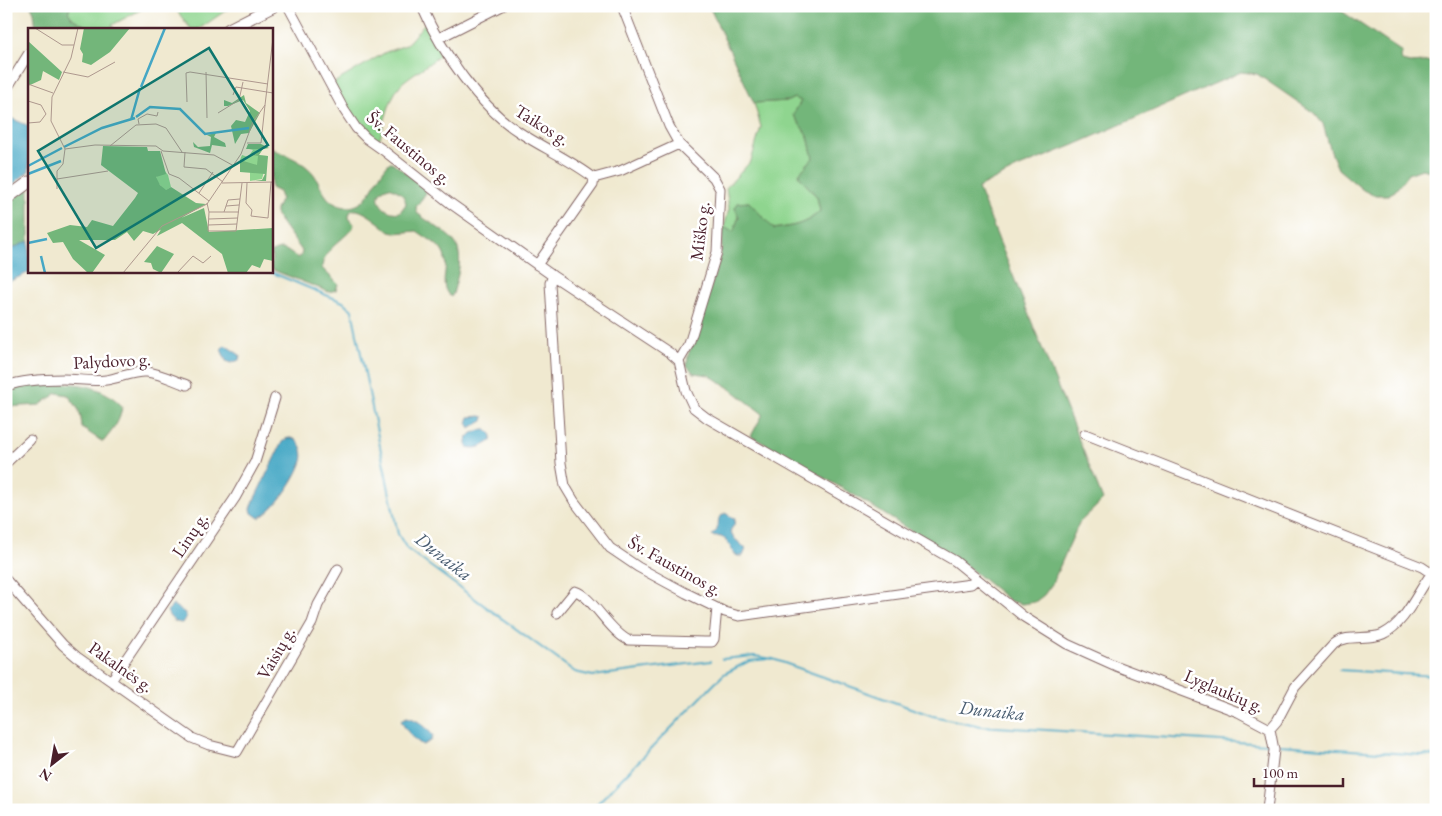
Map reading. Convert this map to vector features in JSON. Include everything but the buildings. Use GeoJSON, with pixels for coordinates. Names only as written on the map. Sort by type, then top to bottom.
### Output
{"type":"FeatureCollection","features":[{"type":"Feature","properties":{"kind":"main road"},"geometry":{"type":"LineString","coordinates":[[231,28],[274,6]]}},
{"type":"Feature","properties":{"kind":"main road"},"geometry":{"type":"LineString","coordinates":[[6,200],[28,183]]}},
{"type":"Feature","properties":{"kind":"street","name":"Šv. Faustinos g."},"geometry":{"type":"LineString","coordinates":[[288,6],[328,83],[356,128],[366,138],[450,204],[679,361]]}},
{"type":"Feature","properties":{"kind":"street","name":"Taikos g."},"geometry":{"type":"LineString","coordinates":[[424,6],[423,9],[439,38],[471,86],[489,108],[503,121],[594,178]]}},
{"type":"Feature","properties":{"kind":"street"},"geometry":{"type":"LineString","coordinates":[[439,38],[502,6]]}},
{"type":"Feature","properties":{"kind":"street","name":"Miško g."},"geometry":{"type":"LineString","coordinates":[[622,6],[668,126],[679,144],[714,178],[720,189],[717,252],[689,344],[679,361]]}},
{"type":"Feature","properties":{"kind":"street"},"geometry":{"type":"LineString","coordinates":[[6,90],[28,55]]}},
{"type":"Feature","properties":{"kind":"street"},"geometry":{"type":"LineString","coordinates":[[537,265],[593,185],[594,178],[620,171],[679,144]]}},
{"type":"Feature","properties":{"kind":"street","name":"Šv. Faustinos g."},"geometry":{"type":"LineString","coordinates":[[553,276],[550,283],[550,292],[561,463],[565,486],[579,508],[610,548],[638,566],[716,608],[732,614],[749,616],[971,584],[977,579]]}},
{"type":"Feature","properties":{"kind":"street"},"geometry":{"type":"LineString","coordinates":[[679,361],[686,391],[694,408],[707,418],[946,556],[977,579]]}},
{"type":"Feature","properties":{"kind":"street","name":"Palydovo g."},"geometry":{"type":"LineString","coordinates":[[6,386],[41,380],[64,379],[89,382],[147,372],[164,376],[187,386]]}},
{"type":"Feature","properties":{"kind":"street","name":"Linų g."},"geometry":{"type":"LineString","coordinates":[[111,681],[235,498],[255,462],[275,398]]}},
{"type":"Feature","properties":{"kind":"street"},"geometry":{"type":"LineString","coordinates":[[1085,434],[1433,570],[1421,586],[1407,613],[1391,630],[1372,637],[1342,639],[1334,644],[1295,687],[1277,721],[1270,729]]}},
{"type":"Feature","properties":{"kind":"street"},"geometry":{"type":"LineString","coordinates":[[6,463],[30,440]]}},
{"type":"Feature","properties":{"kind":"street","name":"Vaisių g."},"geometry":{"type":"LineString","coordinates":[[237,752],[312,623],[318,605],[338,569]]}},
{"type":"Feature","properties":{"kind":"street","name":"Lyglaukių g."},"geometry":{"type":"LineString","coordinates":[[977,579],[1024,617],[1067,644],[1116,666],[1238,712],[1270,729],[1274,750],[1267,810]]}},
{"type":"Feature","properties":{"kind":"street","name":"Pakalnės g."},"geometry":{"type":"LineString","coordinates":[[6,580],[63,645],[76,657],[192,738],[209,745],[237,752]]}},
{"type":"Feature","properties":{"kind":"street"},"geometry":{"type":"LineString","coordinates":[[557,613],[575,591],[579,592],[621,637],[628,640],[712,642],[714,639],[716,608]]}},
{"type":"Feature","properties":{"kind":"green space"},"geometry":{"type":"Polygon","coordinates":[[[31,6],[71,6],[68,12],[72,18],[89,28],[36,28],[34,12],[31,6]]]}},
{"type":"Feature","properties":{"kind":"green space"},"geometry":{"type":"Polygon","coordinates":[[[71,6],[134,10],[140,6],[148,6],[112,25],[114,28],[95,28],[82,25],[72,18],[68,12],[71,6]]]}},
{"type":"Feature","properties":{"kind":"green space"},"geometry":{"type":"Polygon","coordinates":[[[83,6],[140,6],[134,10],[83,6]]]}},
{"type":"Feature","properties":{"kind":"green space"},"geometry":{"type":"Polygon","coordinates":[[[173,6],[221,6],[228,9],[200,28],[190,28],[173,6]]]}},
{"type":"Feature","properties":{"kind":"green space"},"geometry":{"type":"Polygon","coordinates":[[[709,6],[1334,6],[1402,52],[1400,56],[1402,61],[1410,63],[1436,61],[1436,173],[1422,169],[1408,174],[1395,191],[1388,195],[1373,195],[1363,190],[1338,169],[1323,124],[1314,113],[1257,74],[1241,72],[1017,168],[978,188],[1103,500],[1079,523],[1052,584],[1044,595],[1035,602],[1022,604],[1010,601],[968,567],[854,495],[751,436],[763,414],[709,375],[694,373],[687,366],[688,355],[720,257],[724,227],[733,232],[739,217],[735,208],[738,203],[749,202],[774,229],[804,222],[820,211],[817,197],[798,175],[813,158],[808,136],[793,115],[801,101],[794,98],[788,101],[754,103],[709,6]]]}},
{"type":"Feature","properties":{"kind":"green space"},"geometry":{"type":"Polygon","coordinates":[[[426,22],[443,51],[401,84],[390,103],[380,138],[375,140],[356,121],[332,84],[386,52],[406,45],[426,22]]]}},
{"type":"Feature","properties":{"kind":"green space"},"geometry":{"type":"Polygon","coordinates":[[[794,98],[801,101],[793,115],[808,136],[813,158],[798,175],[817,197],[820,211],[804,222],[773,229],[749,202],[738,203],[735,208],[739,217],[733,233],[724,227],[729,209],[726,188],[751,161],[761,127],[754,103],[788,101],[794,98]]]}},
{"type":"Feature","properties":{"kind":"green space"},"geometry":{"type":"Polygon","coordinates":[[[272,148],[304,165],[314,175],[327,197],[335,204],[345,207],[355,206],[364,200],[386,166],[392,162],[425,188],[426,193],[416,207],[417,213],[448,235],[459,251],[459,266],[453,294],[451,297],[445,287],[445,257],[437,245],[417,231],[390,232],[374,219],[355,210],[351,212],[349,218],[354,224],[353,228],[329,251],[323,262],[322,268],[338,284],[336,290],[329,292],[273,270],[272,252],[283,249],[298,258],[301,256],[302,251],[276,215],[281,198],[279,192],[272,188],[272,148]],[[389,187],[379,194],[380,203],[388,211],[400,212],[406,204],[398,191],[389,187]]]}},
{"type":"Feature","properties":{"kind":"green space"},"geometry":{"type":"Polygon","coordinates":[[[28,187],[28,241],[6,251],[6,204],[28,187]]]}},
{"type":"Feature","properties":{"kind":"green space"},"geometry":{"type":"Polygon","coordinates":[[[43,382],[76,384],[95,388],[113,398],[122,406],[118,421],[113,430],[103,442],[82,428],[78,410],[68,395],[57,393],[40,405],[6,407],[6,388],[43,382]]]}},
{"type":"Feature","properties":{"kind":"water"},"geometry":{"type":"Polygon","coordinates":[[[6,116],[28,126],[28,172],[6,190],[6,116]]]}},
{"type":"Feature","properties":{"kind":"water"},"geometry":{"type":"Polygon","coordinates":[[[28,241],[28,272],[30,272],[6,283],[6,251],[28,241]]]}},
{"type":"Feature","properties":{"kind":"water"},"geometry":{"type":"Polygon","coordinates":[[[225,345],[240,355],[239,360],[231,363],[226,361],[221,349],[225,345]]]}},
{"type":"Feature","properties":{"kind":"water"},"geometry":{"type":"Polygon","coordinates":[[[469,417],[484,417],[483,421],[470,428],[467,423],[469,417]]]}},
{"type":"Feature","properties":{"kind":"water"},"geometry":{"type":"Polygon","coordinates":[[[487,430],[492,435],[491,441],[476,448],[467,447],[467,438],[472,433],[487,430]]]}},
{"type":"Feature","properties":{"kind":"water"},"geometry":{"type":"Polygon","coordinates":[[[287,438],[292,438],[298,442],[302,449],[302,461],[285,493],[272,508],[259,518],[252,513],[251,509],[254,500],[282,442],[287,438]]]}},
{"type":"Feature","properties":{"kind":"water"},"geometry":{"type":"Polygon","coordinates":[[[725,513],[735,519],[730,531],[733,537],[746,549],[743,556],[734,554],[725,539],[712,535],[717,530],[719,518],[725,513]]]}},
{"type":"Feature","properties":{"kind":"water"},"geometry":{"type":"Polygon","coordinates":[[[173,605],[185,613],[186,617],[182,623],[175,621],[168,614],[167,611],[173,605]]]}},
{"type":"Feature","properties":{"kind":"water"},"geometry":{"type":"Polygon","coordinates":[[[407,717],[418,722],[428,730],[433,736],[431,741],[423,745],[413,738],[401,720],[407,717]]]}},
{"type":"Feature","properties":{"kind":"waterway","name":"Dunaika"},"geometry":{"type":"LineString","coordinates":[[270,272],[343,302],[352,310],[398,534],[407,549],[575,672],[593,676],[711,661]]}},
{"type":"Feature","properties":{"kind":"waterway","name":"Dunaika"},"geometry":{"type":"LineString","coordinates":[[722,659],[754,656],[773,659],[933,716],[981,726],[1268,744]]}},
{"type":"Feature","properties":{"kind":"waterway"},"geometry":{"type":"LineString","coordinates":[[591,810],[724,674],[749,661],[768,659]]}},
{"type":"Feature","properties":{"kind":"waterway"},"geometry":{"type":"LineString","coordinates":[[1339,670],[1436,676]]}},
{"type":"Feature","properties":{"kind":"waterway","name":"Dunaika"},"geometry":{"type":"LineString","coordinates":[[1280,745],[1436,756]]}}]}
